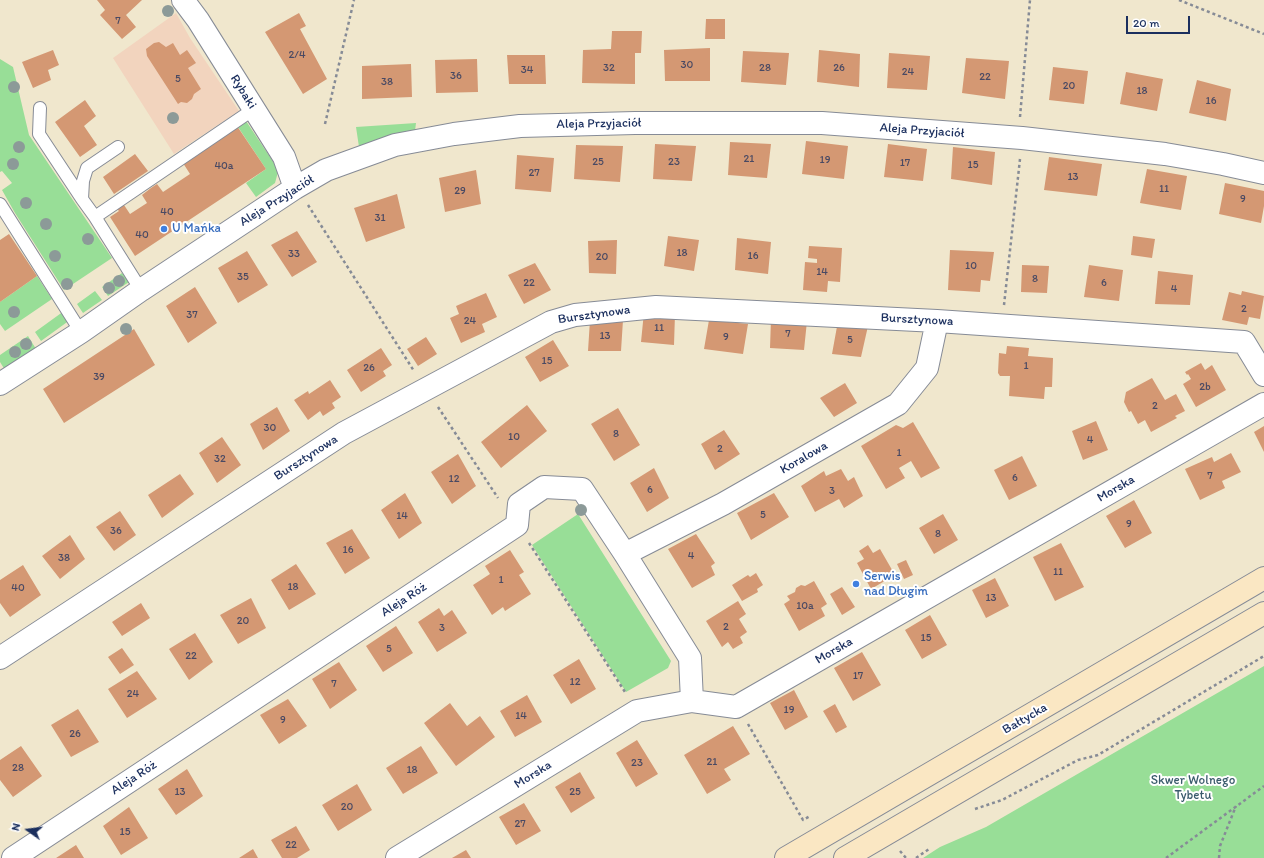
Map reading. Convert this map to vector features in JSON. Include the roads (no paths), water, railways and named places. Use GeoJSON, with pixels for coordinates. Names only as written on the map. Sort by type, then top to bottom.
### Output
{"type":"FeatureCollection","features":[{"type":"Feature","properties":{"kind":"main road","name":"Bałtycka"},"geometry":{"type":"LineString","coordinates":[[786,858],[1264,578]]}},
{"type":"Feature","properties":{"kind":"main road"},"geometry":{"type":"LineString","coordinates":[[845,858],[1264,613]]}},
{"type":"Feature","properties":{"kind":"street","name":"Rybaki"},"geometry":{"type":"LineString","coordinates":[[183,0],[198,20],[284,157],[300,193]]}},
{"type":"Feature","properties":{"kind":"street","name":"Aleja Przyjaciół"},"geometry":{"type":"LineString","coordinates":[[0,384],[81,332],[141,290],[300,193],[326,170],[395,145],[454,134],[520,126],[635,123],[822,123],[1022,138],[1165,154],[1264,173]]}},
{"type":"Feature","properties":{"kind":"street","name":"Bursztynowa"},"geometry":{"type":"LineString","coordinates":[[0,658],[344,433],[551,322],[575,315],[656,307],[937,321],[1244,342],[1264,375]]}},
{"type":"Feature","properties":{"kind":"street","name":"Koralowa"},"geometry":{"type":"LineString","coordinates":[[625,554],[723,504],[898,404],[927,368],[937,321]]}},
{"type":"Feature","properties":{"kind":"street","name":"Morska"},"geometry":{"type":"LineString","coordinates":[[398,858],[637,711],[692,700],[736,707],[1264,404]]}},
{"type":"Feature","properties":{"kind":"street","name":"Aleja Róż"},"geometry":{"type":"LineString","coordinates":[[13,858],[517,525],[519,504],[544,487],[582,489],[625,554],[690,658],[692,700]]}},
{"type":"Feature","properties":{"kind":"lane"},"geometry":{"type":"LineString","coordinates":[[40,108],[39,134],[95,217],[141,290]]}},
{"type":"Feature","properties":{"kind":"lane"},"geometry":{"type":"LineString","coordinates":[[95,217],[254,109]]}},
{"type":"Feature","properties":{"kind":"lane"},"geometry":{"type":"LineString","coordinates":[[82,198],[83,181],[87,168],[118,148]]}},
{"type":"Feature","properties":{"kind":"lane"},"geometry":{"type":"LineString","coordinates":[[0,204],[4,221],[81,332]]}},
{"type":"Feature","properties":{"kind":"place","name":"U Mańka"},"geometry":{"type":"Point","coordinates":[164,229]}},
{"type":"Feature","properties":{"kind":"place","name":"Serwis nad Długim"},"geometry":{"type":"Point","coordinates":[856,584]}},
{"type":"Feature","properties":{"kind":"park label","name":"Skwer Wolnego Tybetu"},"geometry":{"type":"Point","coordinates":[1193,788]}}]}
